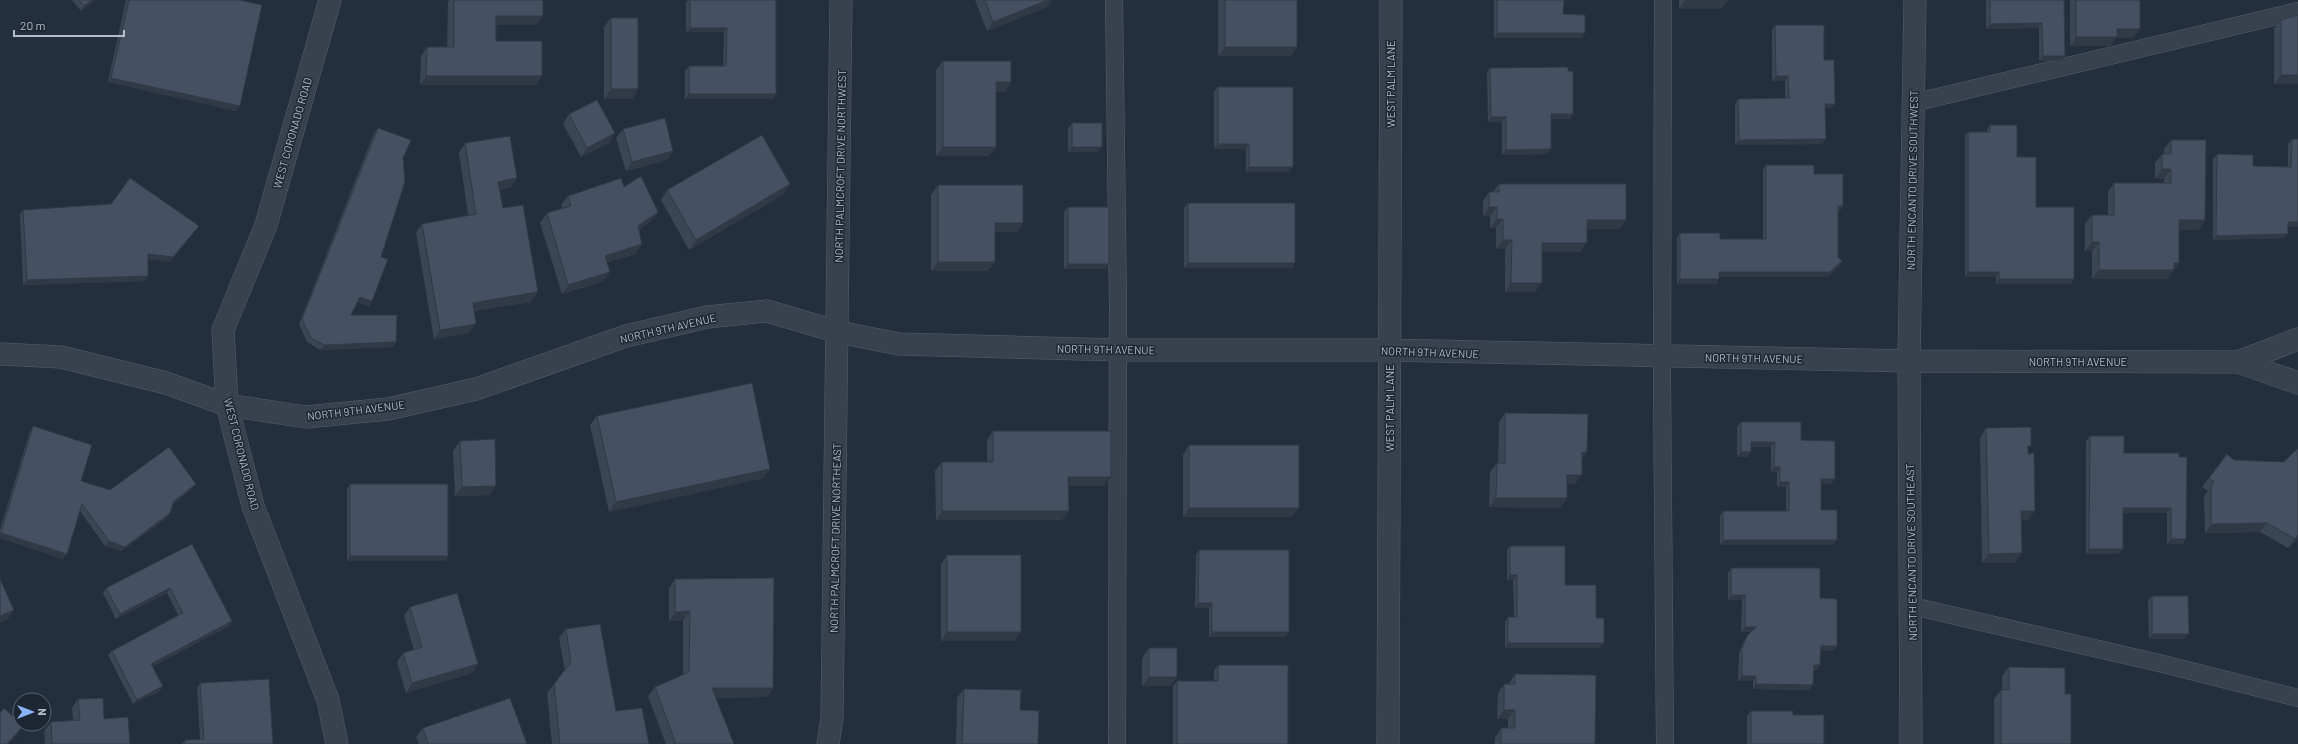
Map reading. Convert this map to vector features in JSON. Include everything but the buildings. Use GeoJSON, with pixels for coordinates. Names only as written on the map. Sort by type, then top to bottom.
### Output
{"type":"FeatureCollection","features":[{"type":"Feature","properties":{"kind":"street","name":"WEST CORONADO ROAD"},"geometry":{"type":"LineString","coordinates":[[330,0],[266,225],[223,330],[227,405],[253,506],[328,700],[337,744]]}},
{"type":"Feature","properties":{"kind":"street","name":"NORTH PALMCROFT DRIVE NORTHWEST"},"geometry":{"type":"LineString","coordinates":[[838,332],[841,0]]}},
{"type":"Feature","properties":{"kind":"street","name":"WEST PALM LANE"},"geometry":{"type":"LineString","coordinates":[[1388,744],[1391,0]]}},
{"type":"Feature","properties":{"kind":"street","name":"NORTH ENCANTO DRIVE SOUTHWEST"},"geometry":{"type":"LineString","coordinates":[[1909,361],[1915,0]]}},
{"type":"Feature","properties":{"kind":"street","name":"NORTH 9TH AVENUE"},"geometry":{"type":"LineString","coordinates":[[0,354],[61,357],[166,383],[227,405],[306,417],[388,409],[476,389],[626,336],[707,317],[767,311],[838,332],[899,344],[1118,350],[1389,350],[1662,357],[1909,361],[2238,362],[2298,382]]}},
{"type":"Feature","properties":{"kind":"street","name":"NORTH PALMCROFT DRIVE NORTHEAST"},"geometry":{"type":"LineString","coordinates":[[828,744],[832,710],[838,332]]}},
{"type":"Feature","properties":{"kind":"street","name":"NORTH 9TH AVENUE"},"geometry":{"type":"LineString","coordinates":[[2238,362],[2298,340]]}},
{"type":"Feature","properties":{"kind":"street","name":"NORTH ENCANTO DRIVE SOUTHEAST"},"geometry":{"type":"LineString","coordinates":[[1909,361],[1912,606],[1911,744]]}},
{"type":"Feature","properties":{"kind":"lane"},"geometry":{"type":"LineString","coordinates":[[1114,0],[1118,350],[1117,744]]}},
{"type":"Feature","properties":{"kind":"lane"},"geometry":{"type":"LineString","coordinates":[[1663,0],[1662,357],[1665,744]]}},
{"type":"Feature","properties":{"kind":"lane"},"geometry":{"type":"LineString","coordinates":[[1913,103],[2298,10]]}},
{"type":"Feature","properties":{"kind":"lane"},"geometry":{"type":"LineString","coordinates":[[1912,606],[2159,663],[2298,698]]}}]}
